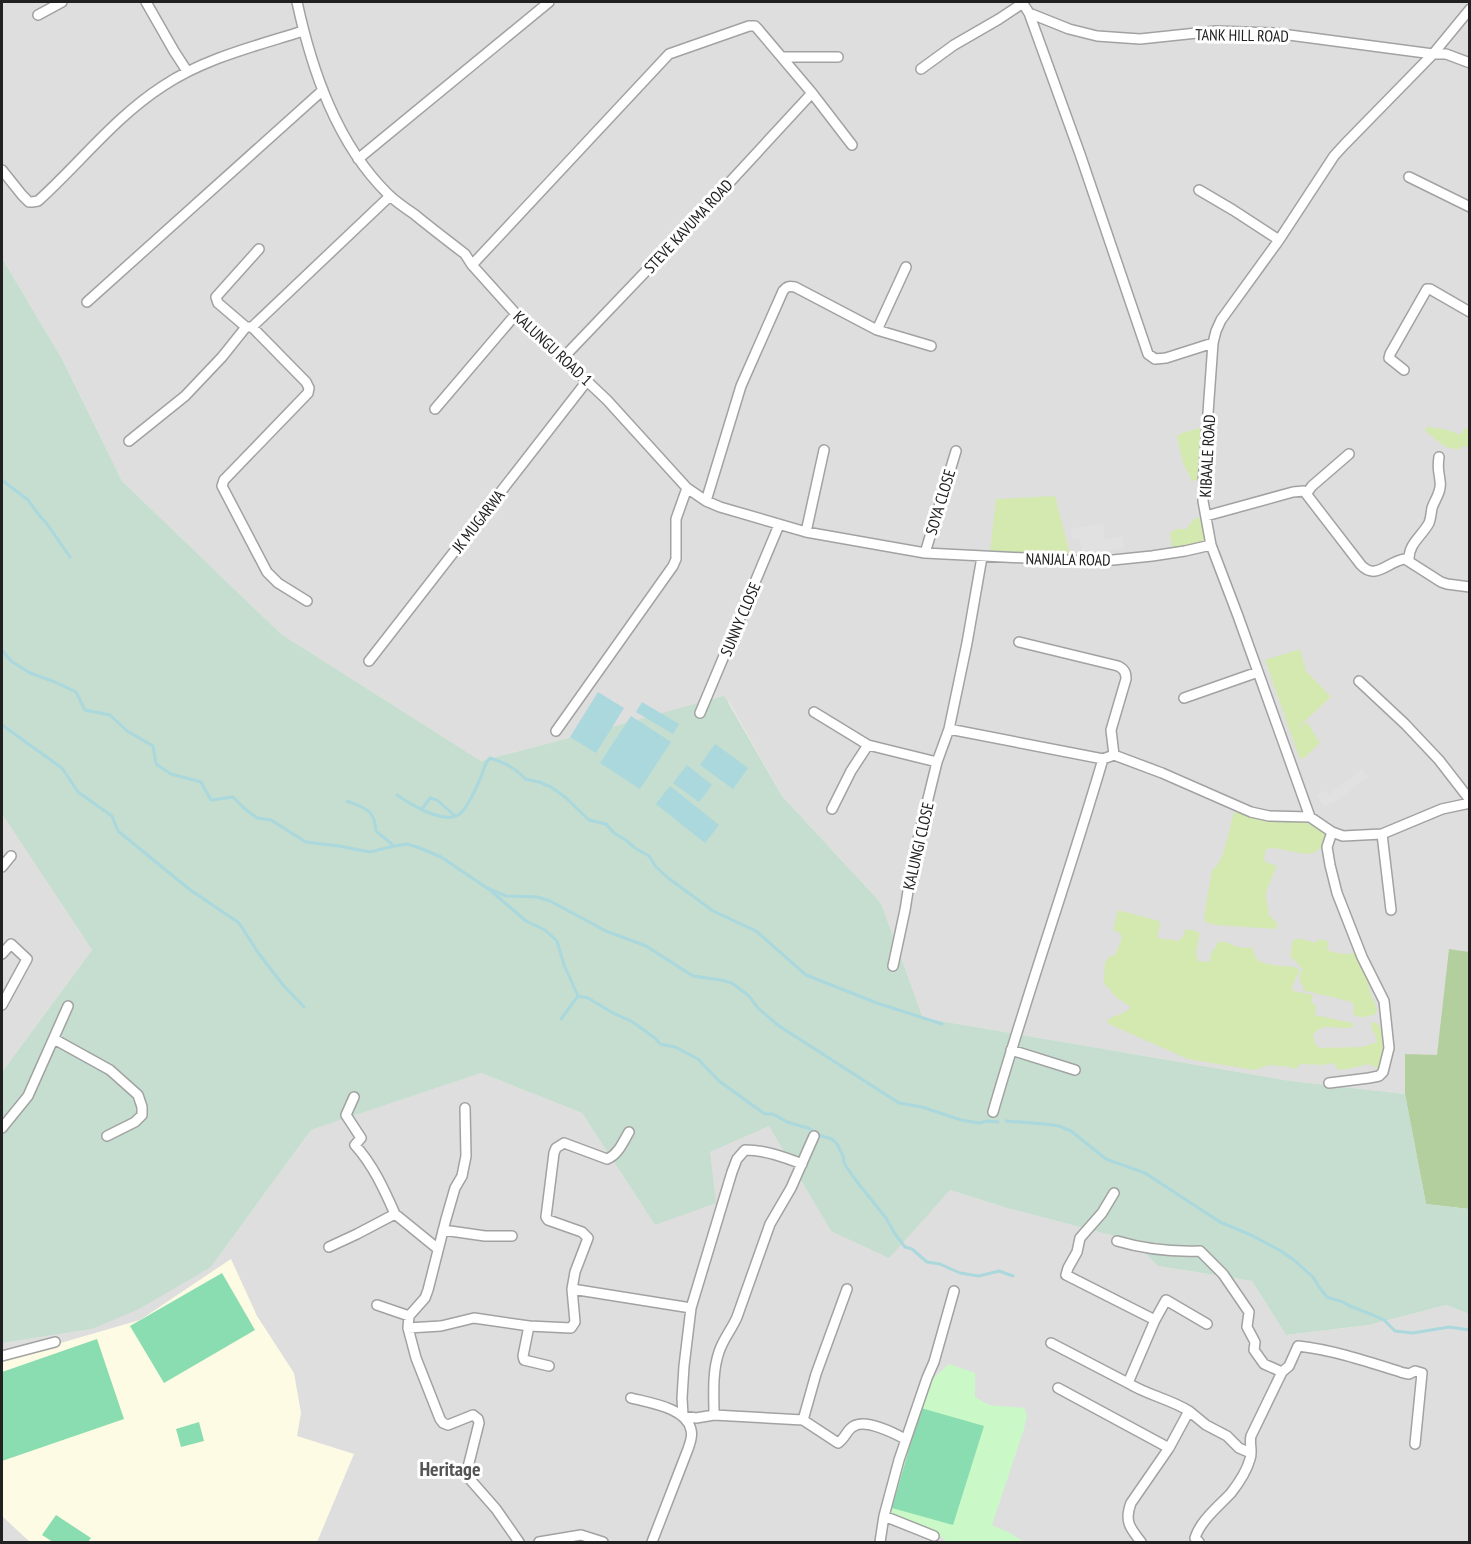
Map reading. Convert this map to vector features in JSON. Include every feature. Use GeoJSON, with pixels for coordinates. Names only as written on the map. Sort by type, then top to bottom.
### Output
{"type":"FeatureCollection","features":[{"type":"Feature","properties":{"kind":"street"},"geometry":{"type":"LineString","coordinates":[[38,15],[62,2]]}},
{"type":"Feature","properties":{"kind":"street"},"geometry":{"type":"LineString","coordinates":[[146,2],[187,71]]}},
{"type":"Feature","properties":{"kind":"street","name":"KALUNGU ROAD 1"},"geometry":{"type":"LineString","coordinates":[[297,2],[303,31],[323,90],[346,141],[374,179],[390,196],[465,254],[516,314],[607,400],[687,488],[706,501],[779,525],[925,553]]}},
{"type":"Feature","properties":{"kind":"street"},"geometry":{"type":"LineString","coordinates":[[358,159],[549,2]]}},
{"type":"Feature","properties":{"kind":"street"},"geometry":{"type":"LineString","coordinates":[[921,69],[954,45],[999,20],[1023,2],[1080,154],[1148,354],[1155,359],[1166,358],[1213,342]]}},
{"type":"Feature","properties":{"kind":"street","name":"KIBAALE ROAD"},"geometry":{"type":"LineString","coordinates":[[1310,818],[1211,545],[1203,501],[1203,483],[1213,342],[1221,320],[1279,240],[1334,156],[1433,54],[1470,9]]}},
{"type":"Feature","properties":{"kind":"street","name":"TANK HILL ROAD"},"geometry":{"type":"LineString","coordinates":[[1029,13],[1069,29],[1097,36],[1140,39],[1216,31],[1274,33],[1446,54],[1470,63]]}},
{"type":"Feature","properties":{"kind":"street"},"geometry":{"type":"LineString","coordinates":[[472,264],[669,54],[752,26],[757,28],[782,57],[852,145]]}},
{"type":"Feature","properties":{"kind":"street"},"geometry":{"type":"LineString","coordinates":[[2,170],[26,199],[33,202],[38,201],[108,131],[162,87],[187,71],[224,56],[303,31]]}},
{"type":"Feature","properties":{"kind":"street"},"geometry":{"type":"LineString","coordinates":[[782,57],[838,57]]}},
{"type":"Feature","properties":{"kind":"street"},"geometry":{"type":"LineString","coordinates":[[87,302],[323,90]]}},
{"type":"Feature","properties":{"kind":"street","name":"STEVE KAVUMA ROAD"},"geometry":{"type":"LineString","coordinates":[[562,358],[693,222],[812,93]]}},
{"type":"Feature","properties":{"kind":"street"},"geometry":{"type":"LineString","coordinates":[[1409,177],[1470,207]]}},
{"type":"Feature","properties":{"kind":"street"},"geometry":{"type":"LineString","coordinates":[[1199,190],[1279,240]]}},
{"type":"Feature","properties":{"kind":"street"},"geometry":{"type":"LineString","coordinates":[[129,441],[185,396],[249,327],[390,196]]}},
{"type":"Feature","properties":{"kind":"street"},"geometry":{"type":"LineString","coordinates":[[259,249],[217,295],[218,303],[249,327],[306,382],[309,388],[308,393],[224,480],[222,486],[267,572],[278,583],[307,602]]}},
{"type":"Feature","properties":{"kind":"street"},"geometry":{"type":"LineString","coordinates":[[877,330],[906,267]]}},
{"type":"Feature","properties":{"kind":"street"},"geometry":{"type":"LineString","coordinates":[[706,501],[741,386],[778,301],[786,288],[795,287],[877,330],[931,346]]}},
{"type":"Feature","properties":{"kind":"street"},"geometry":{"type":"LineString","coordinates":[[1404,370],[1392,362],[1389,358],[1390,354],[1427,289],[1470,312]]}},
{"type":"Feature","properties":{"kind":"street"},"geometry":{"type":"LineString","coordinates":[[435,409],[516,314]]}},
{"type":"Feature","properties":{"kind":"street","name":"JK MUGARWA"},"geometry":{"type":"LineString","coordinates":[[369,661],[587,381]]}},
{"type":"Feature","properties":{"kind":"street"},"geometry":{"type":"LineString","coordinates":[[806,532],[824,450]]}},
{"type":"Feature","properties":{"kind":"street","name":"SOYA CLOSE"},"geometry":{"type":"LineString","coordinates":[[925,553],[956,451]]}},
{"type":"Feature","properties":{"kind":"street"},"geometry":{"type":"LineString","coordinates":[[1307,493],[1349,454]]}},
{"type":"Feature","properties":{"kind":"street"},"geometry":{"type":"LineString","coordinates":[[1206,516],[1300,490],[1307,493],[1360,566],[1370,572],[1378,571],[1404,560],[1430,521],[1440,490],[1441,482],[1437,469],[1439,457]]}},
{"type":"Feature","properties":{"kind":"street"},"geometry":{"type":"LineString","coordinates":[[556,731],[673,566],[676,559],[676,519],[687,488]]}},
{"type":"Feature","properties":{"kind":"street","name":"SUNNY CLOSE"},"geometry":{"type":"LineString","coordinates":[[700,713],[779,525]]}},
{"type":"Feature","properties":{"kind":"street","name":"NANJALA ROAD"},"geometry":{"type":"LineString","coordinates":[[925,553],[1083,561],[1113,560],[1185,551],[1211,545]]}},
{"type":"Feature","properties":{"kind":"street","name":"KALUNGI CLOSE"},"geometry":{"type":"LineString","coordinates":[[893,966],[913,860],[937,762],[948,729],[967,643],[982,556]]}},
{"type":"Feature","properties":{"kind":"street"},"geometry":{"type":"LineString","coordinates":[[1404,560],[1441,582],[1470,586]]}},
{"type":"Feature","properties":{"kind":"street"},"geometry":{"type":"LineString","coordinates":[[1019,642],[1118,666],[1124,670],[1126,679],[1111,730],[1114,755]]}},
{"type":"Feature","properties":{"kind":"street"},"geometry":{"type":"LineString","coordinates":[[1184,698],[1258,672]]}},
{"type":"Feature","properties":{"kind":"street"},"geometry":{"type":"LineString","coordinates":[[948,729],[1103,759],[1114,755],[1162,773],[1251,812],[1269,816],[1310,818],[1343,836],[1382,834],[1442,809],[1470,802],[1439,760],[1359,681]]}},
{"type":"Feature","properties":{"kind":"street"},"geometry":{"type":"LineString","coordinates":[[814,712],[868,745],[937,762]]}},
{"type":"Feature","properties":{"kind":"street"},"geometry":{"type":"LineString","coordinates":[[832,809],[851,771],[868,745]]}},
{"type":"Feature","properties":{"kind":"street"},"geometry":{"type":"LineString","coordinates":[[993,1112],[1078,846],[1103,759]]}},
{"type":"Feature","properties":{"kind":"street"},"geometry":{"type":"LineString","coordinates":[[1329,1083],[1378,1076],[1383,1072],[1389,1048],[1384,1001],[1362,957],[1337,893],[1327,847],[1332,832]]}},
{"type":"Feature","properties":{"kind":"street"},"geometry":{"type":"LineString","coordinates":[[1382,834],[1391,910]]}},
{"type":"Feature","properties":{"kind":"street"},"geometry":{"type":"LineString","coordinates":[[2,867],[11,856]]}},
{"type":"Feature","properties":{"kind":"street"},"geometry":{"type":"LineString","coordinates":[[2,954],[11,944],[27,959],[2,1005]]}},
{"type":"Feature","properties":{"kind":"street"},"geometry":{"type":"LineString","coordinates":[[2,1128],[28,1096],[68,1006]]}},
{"type":"Feature","properties":{"kind":"street"},"geometry":{"type":"LineString","coordinates":[[54,1039],[110,1070],[138,1095],[142,1115],[135,1122],[107,1136]]}},
{"type":"Feature","properties":{"kind":"street"},"geometry":{"type":"LineString","coordinates":[[1011,1050],[1075,1070]]}},
{"type":"Feature","properties":{"kind":"street"},"geometry":{"type":"LineString","coordinates":[[354,1097],[346,1115],[361,1138],[355,1145],[366,1156],[395,1214],[438,1249]]}},
{"type":"Feature","properties":{"kind":"street"},"geometry":{"type":"LineString","coordinates":[[465,1108],[466,1156],[462,1176],[455,1188],[425,1298],[409,1316],[408,1328],[416,1358],[443,1423],[448,1425],[473,1415],[478,1419],[466,1471],[467,1476],[496,1509],[519,1542]]}},
{"type":"Feature","properties":{"kind":"street"},"geometry":{"type":"LineString","coordinates":[[408,1328],[441,1326],[474,1318],[529,1326],[571,1328],[575,1322],[572,1289],[574,1272],[588,1238],[582,1232],[548,1220],[546,1217],[554,1153],[556,1148],[564,1143],[609,1159],[616,1153],[629,1132]]}},
{"type":"Feature","properties":{"kind":"street"},"geometry":{"type":"LineString","coordinates":[[714,1415],[715,1371],[718,1353],[737,1317],[770,1224],[791,1188],[814,1136]]}},
{"type":"Feature","properties":{"kind":"street"},"geometry":{"type":"LineString","coordinates":[[652,1542],[692,1435],[683,1416],[682,1387],[687,1330],[691,1308],[720,1208],[738,1159],[745,1150],[753,1150],[778,1154],[802,1164]]}},
{"type":"Feature","properties":{"kind":"street"},"geometry":{"type":"LineString","coordinates":[[1114,1193],[1102,1213],[1080,1238],[1077,1252],[1066,1275],[1155,1320]]}},
{"type":"Feature","properties":{"kind":"street"},"geometry":{"type":"LineString","coordinates":[[329,1247],[395,1214]]}},
{"type":"Feature","properties":{"kind":"street"},"geometry":{"type":"LineString","coordinates":[[443,1230],[485,1236],[512,1236]]}},
{"type":"Feature","properties":{"kind":"street"},"geometry":{"type":"LineString","coordinates":[[1117,1241],[1159,1250],[1200,1251],[1223,1274],[1249,1312],[1247,1327],[1255,1342],[1254,1350],[1257,1356],[1264,1364],[1282,1372]]}},
{"type":"Feature","properties":{"kind":"street"},"geometry":{"type":"LineString","coordinates":[[572,1289],[691,1308]]}},
{"type":"Feature","properties":{"kind":"street"},"geometry":{"type":"LineString","coordinates":[[803,1420],[816,1374],[847,1289]]}},
{"type":"Feature","properties":{"kind":"street"},"geometry":{"type":"LineString","coordinates":[[880,1542],[884,1516],[905,1439],[934,1362],[954,1291]]}},
{"type":"Feature","properties":{"kind":"street"},"geometry":{"type":"LineString","coordinates":[[1128,1383],[1166,1300],[1207,1324]]}},
{"type":"Feature","properties":{"kind":"street"},"geometry":{"type":"LineString","coordinates":[[377,1305],[409,1316]]}},
{"type":"Feature","properties":{"kind":"street"},"geometry":{"type":"LineString","coordinates":[[529,1326],[524,1360],[549,1366]]}},
{"type":"Feature","properties":{"kind":"street"},"geometry":{"type":"LineString","coordinates":[[2,1356],[55,1342]]}},
{"type":"Feature","properties":{"kind":"street"},"geometry":{"type":"LineString","coordinates":[[1051,1343],[1141,1391],[1182,1407],[1206,1425],[1227,1436],[1239,1448],[1251,1453]]}},
{"type":"Feature","properties":{"kind":"street"},"geometry":{"type":"LineString","coordinates":[[1199,1542],[1196,1538],[1197,1532],[1234,1488],[1249,1462],[1251,1436],[1282,1372],[1289,1366],[1298,1347],[1326,1350],[1404,1373],[1409,1374],[1415,1371],[1422,1373],[1415,1444]]}},
{"type":"Feature","properties":{"kind":"street"},"geometry":{"type":"LineString","coordinates":[[1058,1388],[1169,1448]]}},
{"type":"Feature","properties":{"kind":"street"},"geometry":{"type":"LineString","coordinates":[[631,1398],[683,1416],[696,1418],[714,1415],[803,1420],[835,1443],[840,1443],[852,1427],[861,1424],[890,1431],[905,1439]]}},
{"type":"Feature","properties":{"kind":"street"},"geometry":{"type":"LineString","coordinates":[[1141,1542],[1131,1530],[1127,1513],[1131,1503],[1169,1448],[1189,1411]]}},
{"type":"Feature","properties":{"kind":"street"},"geometry":{"type":"LineString","coordinates":[[884,1516],[934,1536]]}},
{"type":"Feature","properties":{"kind":"street"},"geometry":{"type":"LineString","coordinates":[[539,1542],[581,1535],[603,1542]]}},
{"type":"Feature","properties":{"kind":"shaded area"},"geometry":{"type":"Polygon","coordinates":[[[2,2],[1469,2],[1469,1209],[1426,1204],[1404,1094],[1291,1081],[923,1018],[881,903],[782,796],[729,702],[633,721],[481,761],[281,634],[122,481],[62,359],[2,258],[2,2]]]}},
{"type":"Feature","properties":{"kind":"shaded area"},"geometry":{"type":"Polygon","coordinates":[[[1103,524],[1105,539],[1123,537],[1124,548],[1082,554],[1080,538],[1072,539],[1071,528],[1103,524]]]}},
{"type":"Feature","properties":{"kind":"shaded area"},"geometry":{"type":"Polygon","coordinates":[[[1362,769],[1368,777],[1325,807],[1317,796],[1324,790],[1328,795],[1362,769]]]}},
{"type":"Feature","properties":{"kind":"shaded area"},"geometry":{"type":"Polygon","coordinates":[[[2,814],[92,950],[2,1072],[2,814]]]}},
{"type":"Feature","properties":{"kind":"shaded area"},"geometry":{"type":"Polygon","coordinates":[[[481,1073],[582,1113],[655,1225],[710,1152],[769,1125],[831,1231],[950,1190],[1007,1208],[1133,1241],[1158,1266],[1252,1281],[1286,1335],[1369,1325],[1446,1305],[1469,1314],[1469,1542],[2,1542],[2,1343],[92,1329],[211,1267],[311,1130],[481,1073]]]}},
{"type":"Feature","properties":{"kind":"shaded area"},"geometry":{"type":"Polygon","coordinates":[[[231,1259],[257,1316],[294,1373],[301,1413],[297,1436],[354,1454],[317,1542],[30,1542],[2,1516],[2,1360],[140,1320],[231,1259]]]}},
{"type":"Feature","properties":{"kind":"green space"},"geometry":{"type":"Polygon","coordinates":[[[2,258],[62,359],[122,481],[281,634],[481,761],[724,696],[782,796],[881,903],[923,1018],[1291,1081],[1405,1094],[1426,1204],[1469,1209],[1469,1314],[1446,1305],[1369,1325],[1286,1335],[1252,1281],[1158,1266],[1133,1241],[1007,1208],[950,1190],[889,1258],[831,1231],[769,1126],[710,1152],[716,1203],[655,1225],[582,1113],[481,1073],[311,1130],[211,1267],[139,1309],[92,1329],[2,1343],[2,1072],[92,950],[2,814],[2,258]]]}},
{"type":"Feature","properties":{"kind":"green space"},"geometry":{"type":"Polygon","coordinates":[[[1427,427],[1459,434],[1464,428],[1469,430],[1469,446],[1462,446],[1461,449],[1450,448],[1425,431],[1427,427]]]}},
{"type":"Feature","properties":{"kind":"green space"},"geometry":{"type":"Polygon","coordinates":[[[1200,428],[1204,432],[1199,480],[1192,481],[1183,463],[1177,436],[1200,428]]]}},
{"type":"Feature","properties":{"kind":"green space"},"geometry":{"type":"Polygon","coordinates":[[[1055,496],[1070,554],[990,552],[996,499],[1055,496]]]}},
{"type":"Feature","properties":{"kind":"green space"},"geometry":{"type":"Polygon","coordinates":[[[1197,518],[1204,518],[1208,542],[1172,550],[1170,533],[1176,529],[1187,529],[1197,518]]]}},
{"type":"Feature","properties":{"kind":"green space"},"geometry":{"type":"Polygon","coordinates":[[[1300,649],[1306,671],[1331,697],[1296,729],[1307,722],[1320,743],[1300,759],[1265,660],[1300,649]]]}},
{"type":"Feature","properties":{"kind":"green space"},"geometry":{"type":"Polygon","coordinates":[[[1235,812],[1302,821],[1311,824],[1325,835],[1322,845],[1316,851],[1309,853],[1266,849],[1265,862],[1277,866],[1266,896],[1269,915],[1277,923],[1277,929],[1216,925],[1205,922],[1212,870],[1223,853],[1235,812]]]}},
{"type":"Feature","properties":{"kind":"green space"},"geometry":{"type":"Polygon","coordinates":[[[1118,910],[1159,921],[1157,937],[1165,940],[1178,941],[1183,937],[1186,929],[1199,932],[1198,961],[1210,962],[1211,954],[1219,941],[1236,947],[1253,948],[1256,958],[1263,963],[1296,967],[1300,971],[1292,986],[1293,991],[1313,995],[1311,1003],[1316,1005],[1315,1015],[1352,1023],[1354,1026],[1349,1028],[1327,1027],[1317,1030],[1313,1035],[1316,1046],[1321,1048],[1362,1047],[1377,1042],[1371,1026],[1371,1023],[1376,1022],[1384,1038],[1380,1067],[1376,1068],[1369,1064],[1343,1070],[1336,1068],[1334,1063],[1300,1064],[1294,1069],[1269,1065],[1254,1070],[1188,1059],[1109,1024],[1107,1020],[1126,1012],[1131,1007],[1117,998],[1104,983],[1105,962],[1109,957],[1115,955],[1122,938],[1120,933],[1113,930],[1118,910]]]}},
{"type":"Feature","properties":{"kind":"green space"},"geometry":{"type":"Polygon","coordinates":[[[1295,939],[1315,943],[1320,939],[1329,944],[1326,949],[1337,953],[1356,952],[1377,1008],[1376,1014],[1359,1017],[1353,1014],[1352,1002],[1303,990],[1300,975],[1303,969],[1290,956],[1295,939]]]}},
{"type":"Feature","properties":{"kind":"green space"},"geometry":{"type":"Polygon","coordinates":[[[1449,949],[1469,952],[1469,1209],[1426,1204],[1405,1094],[1405,1054],[1437,1055],[1449,949]]]}},
{"type":"Feature","properties":{"kind":"green space"},"geometry":{"type":"Polygon","coordinates":[[[222,1273],[255,1330],[164,1383],[130,1326],[222,1273]]]}},
{"type":"Feature","properties":{"kind":"green space"},"geometry":{"type":"Polygon","coordinates":[[[97,1339],[124,1419],[2,1461],[2,1372],[97,1339]]]}},
{"type":"Feature","properties":{"kind":"green space"},"geometry":{"type":"Polygon","coordinates":[[[949,1364],[975,1373],[975,1397],[989,1405],[1024,1408],[1027,1415],[992,1525],[1024,1542],[944,1542],[945,1539],[888,1513],[923,1387],[949,1364]]]}},
{"type":"Feature","properties":{"kind":"green space"},"geometry":{"type":"Polygon","coordinates":[[[921,1408],[984,1426],[953,1525],[892,1508],[921,1408]]]}},
{"type":"Feature","properties":{"kind":"green space"},"geometry":{"type":"Polygon","coordinates":[[[199,1422],[204,1441],[181,1447],[176,1429],[199,1422]]]}},
{"type":"Feature","properties":{"kind":"green space"},"geometry":{"type":"Polygon","coordinates":[[[56,1515],[91,1538],[88,1542],[53,1542],[42,1535],[56,1515]]]}},
{"type":"Feature","properties":{"kind":"water"},"geometry":{"type":"Polygon","coordinates":[[[598,692],[624,708],[596,753],[570,737],[598,692]]]}},
{"type":"Feature","properties":{"kind":"water"},"geometry":{"type":"Polygon","coordinates":[[[642,702],[679,724],[673,734],[636,712],[642,702]]]}},
{"type":"Feature","properties":{"kind":"water"},"geometry":{"type":"Polygon","coordinates":[[[631,716],[671,742],[640,789],[600,763],[631,716]]]}},
{"type":"Feature","properties":{"kind":"water"},"geometry":{"type":"Polygon","coordinates":[[[715,744],[748,768],[733,789],[700,765],[715,744]]]}},
{"type":"Feature","properties":{"kind":"water"},"geometry":{"type":"Polygon","coordinates":[[[687,765],[712,785],[699,802],[673,783],[687,765]]]}},
{"type":"Feature","properties":{"kind":"water"},"geometry":{"type":"Polygon","coordinates":[[[670,786],[719,825],[705,843],[656,804],[670,786]]]}},
{"type":"Feature","properties":{"kind":"waterway"},"geometry":{"type":"LineString","coordinates":[[2,480],[28,500],[70,557]]}},
{"type":"Feature","properties":{"kind":"waterway"},"geometry":{"type":"LineString","coordinates":[[2,650],[11,661],[30,673],[76,692],[85,710],[110,715],[127,731],[153,746],[156,764],[171,774],[201,782],[211,800],[233,797],[257,818],[271,820],[306,842],[370,852],[394,846]]}},
{"type":"Feature","properties":{"kind":"waterway"},"geometry":{"type":"LineString","coordinates":[[2,725],[62,768],[78,792],[112,816],[118,831],[189,889],[239,923],[259,954],[304,1007]]}},
{"type":"Feature","properties":{"kind":"waterway"},"geometry":{"type":"LineString","coordinates":[[397,795],[427,812],[452,817],[458,815],[468,804],[488,760],[490,758],[500,762],[514,769],[525,779],[551,787],[589,820],[606,824],[614,833],[649,856],[656,867],[667,877],[713,911],[756,931],[806,975],[877,1003],[942,1024]]}},
{"type":"Feature","properties":{"kind":"waterway"},"geometry":{"type":"LineString","coordinates":[[422,809],[430,798],[437,800],[455,816]]}},
{"type":"Feature","properties":{"kind":"waterway"},"geometry":{"type":"LineString","coordinates":[[347,801],[368,811],[374,818],[376,831],[394,846],[407,844],[441,857],[487,888],[506,896],[537,897],[550,901],[606,931],[646,946],[693,976],[732,983],[749,996],[758,1008],[779,1026],[899,1103],[922,1107],[961,1120],[979,1123],[998,1122]]}},
{"type":"Feature","properties":{"kind":"waterway"},"geometry":{"type":"LineString","coordinates":[[491,891],[526,921],[545,930],[557,941],[564,965],[578,996]]}},
{"type":"Feature","properties":{"kind":"waterway"},"geometry":{"type":"LineString","coordinates":[[578,996],[588,998],[631,1021],[660,1044],[675,1047],[698,1059],[719,1081],[765,1114],[773,1114],[787,1122],[808,1128],[821,1136],[832,1139],[837,1144],[844,1163],[854,1178],[886,1218],[905,1247],[912,1249],[927,1262],[940,1264],[960,1273],[979,1276],[999,1271],[1013,1276]]}},
{"type":"Feature","properties":{"kind":"waterway"},"geometry":{"type":"LineString","coordinates":[[561,1019],[578,996]]}},
{"type":"Feature","properties":{"kind":"waterway"},"geometry":{"type":"LineString","coordinates":[[1006,1121],[1059,1126],[1071,1131],[1106,1159],[1145,1173],[1220,1222],[1281,1251],[1313,1277],[1327,1297],[1384,1320],[1395,1331],[1413,1333],[1449,1327],[1470,1330]]}},
{"type":"Feature","properties":{"kind":"district","name":"Heritage"},"geometry":{"type":"Point","coordinates":[450,1469]}}]}
